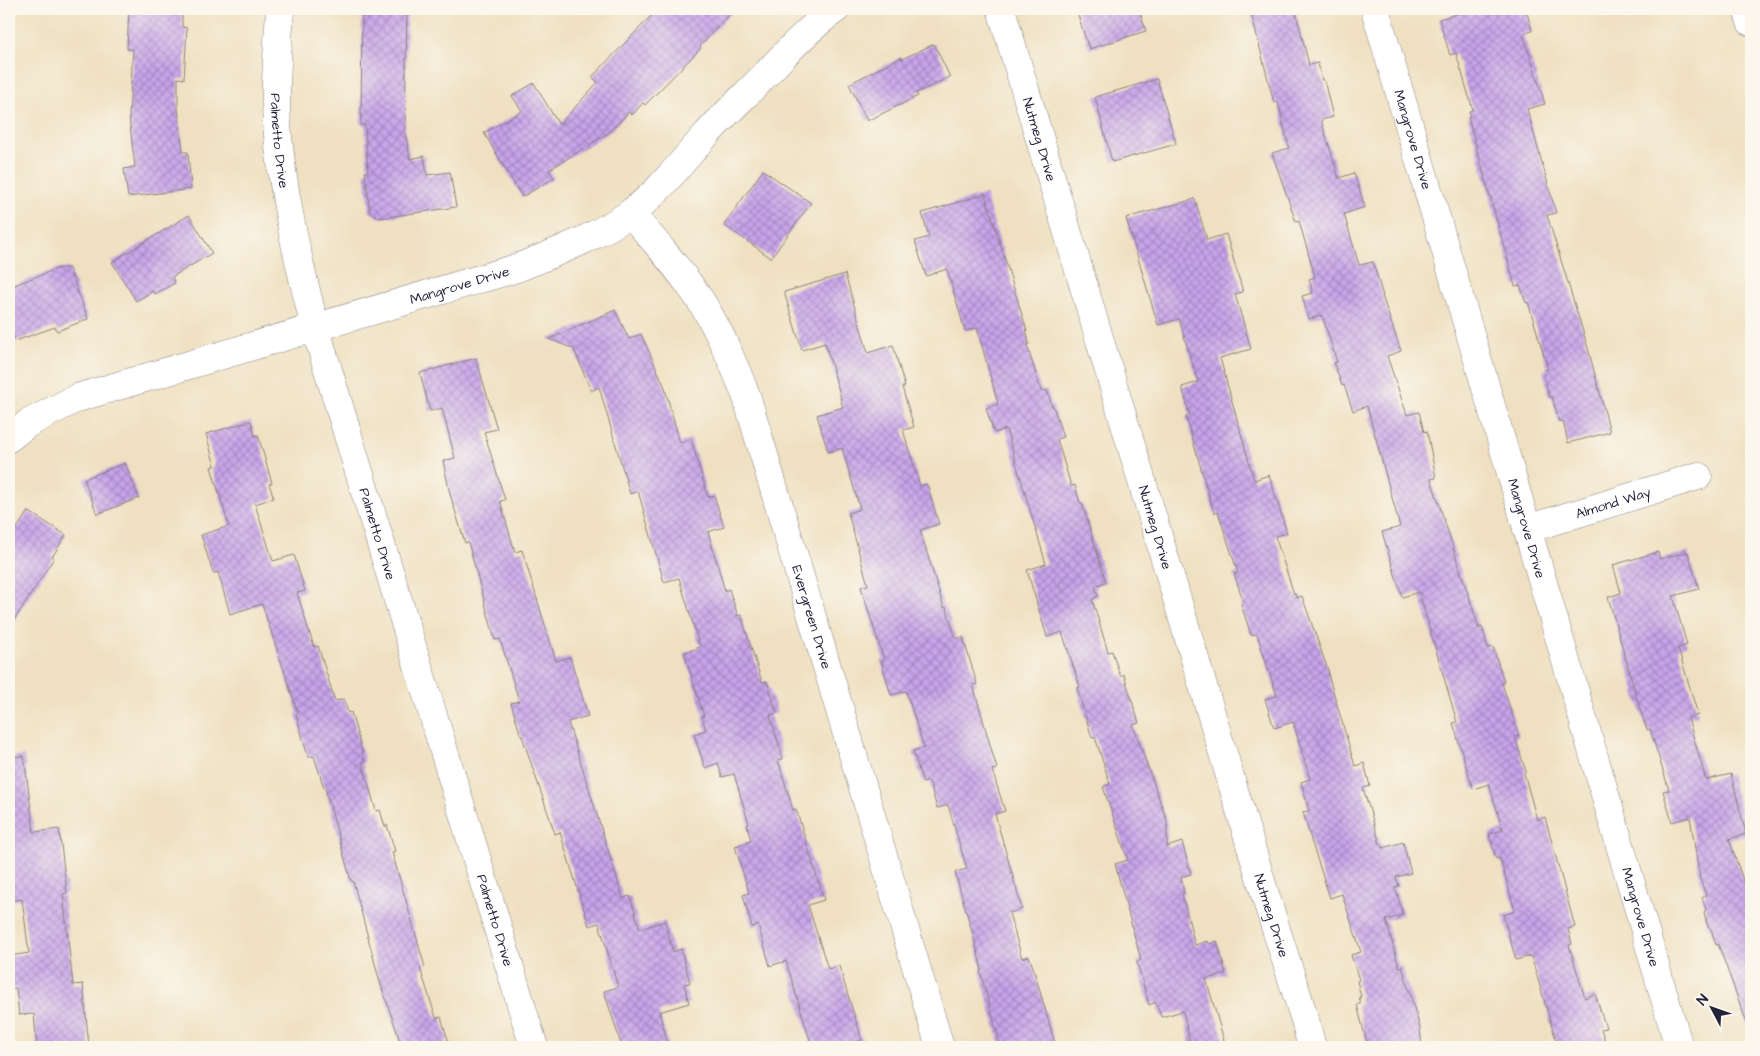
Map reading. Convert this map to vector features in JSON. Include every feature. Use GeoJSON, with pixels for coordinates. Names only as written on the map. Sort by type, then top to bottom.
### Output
{"type":"FeatureCollection","features":[{"type":"Feature","properties":{"kind":"street","name":"Palmetto Drive"},"geometry":{"type":"LineString","coordinates":[[280,9],[276,64],[276,123],[294,242],[315,327],[534,1047]]}},
{"type":"Feature","properties":{"kind":"street","name":"Mangrove Drive"},"geometry":{"type":"LineString","coordinates":[[9,438],[28,424],[77,398],[517,268],[563,250],[598,233],[630,213],[663,185],[706,135],[782,57],[825,16],[836,9]]}},
{"type":"Feature","properties":{"kind":"street","name":"Nutmeg Drive"},"geometry":{"type":"LineString","coordinates":[[1000,9],[1265,895],[1306,1020],[1312,1047]]}},
{"type":"Feature","properties":{"kind":"street","name":"Mangrove Drive"},"geometry":{"type":"LineString","coordinates":[[1375,9],[1679,1047]]}},
{"type":"Feature","properties":{"kind":"street"},"geometry":{"type":"LineString","coordinates":[[1747,9],[1751,22]]}},
{"type":"Feature","properties":{"kind":"street","name":"Evergreen Drive"},"geometry":{"type":"LineString","coordinates":[[630,213],[670,258],[698,296],[731,358],[747,398],[940,1047]]}},
{"type":"Feature","properties":{"kind":"street","name":"Almond Way"},"geometry":{"type":"LineString","coordinates":[[1527,529],[1698,476]]}},
{"type":"Feature","properties":{"kind":"building"},"geometry":{"type":"Polygon","coordinates":[[[129,9],[182,11],[182,27],[187,28],[184,79],[178,78],[178,109],[183,152],[188,152],[191,189],[128,197],[124,169],[135,167],[129,117],[133,49],[127,49],[129,9]]]}},
{"type":"Feature","properties":{"kind":"building"},"geometry":{"type":"Polygon","coordinates":[[[362,9],[407,9],[405,132],[410,159],[424,156],[427,175],[450,172],[456,207],[380,218],[370,212],[365,172],[368,172],[365,125],[361,125],[362,9]]]}},
{"type":"Feature","properties":{"kind":"building"},"geometry":{"type":"Polygon","coordinates":[[[658,9],[735,9],[700,46],[701,48],[645,105],[643,103],[632,115],[629,112],[608,133],[549,170],[554,178],[522,197],[484,133],[522,111],[512,96],[534,83],[559,125],[598,82],[592,77],[658,9]]]}},
{"type":"Feature","properties":{"kind":"building"},"geometry":{"type":"Polygon","coordinates":[[[1076,9],[1139,9],[1146,31],[1089,49],[1076,9]]]}},
{"type":"Feature","properties":{"kind":"building"},"geometry":{"type":"Polygon","coordinates":[[[1250,9],[1295,9],[1309,65],[1318,63],[1322,80],[1324,80],[1333,117],[1321,120],[1339,178],[1354,173],[1365,207],[1344,214],[1359,265],[1373,262],[1382,296],[1401,351],[1387,356],[1407,415],[1419,412],[1424,432],[1427,431],[1436,478],[1431,479],[1479,628],[1482,627],[1488,648],[1493,647],[1504,682],[1502,683],[1519,736],[1515,737],[1526,772],[1524,773],[1537,820],[1545,817],[1575,927],[1568,929],[1572,944],[1569,945],[1585,998],[1595,994],[1606,1028],[1601,1029],[1607,1047],[1558,1047],[1531,956],[1516,960],[1503,915],[1515,911],[1500,858],[1496,859],[1489,834],[1503,830],[1489,784],[1473,789],[1453,723],[1457,722],[1419,592],[1402,597],[1382,532],[1400,527],[1367,406],[1353,411],[1334,363],[1337,362],[1322,315],[1309,319],[1302,296],[1313,293],[1309,279],[1315,277],[1299,221],[1296,222],[1272,153],[1289,148],[1278,102],[1274,103],[1250,9]]]}},
{"type":"Feature","properties":{"kind":"building"},"geometry":{"type":"Polygon","coordinates":[[[1459,9],[1526,9],[1532,31],[1523,34],[1545,104],[1527,109],[1556,213],[1547,215],[1588,348],[1610,432],[1568,443],[1563,421],[1559,422],[1552,397],[1549,397],[1543,370],[1548,369],[1528,302],[1526,303],[1520,285],[1515,286],[1468,117],[1470,117],[1469,111],[1473,110],[1456,53],[1450,55],[1439,19],[1460,13],[1459,9]]]}},
{"type":"Feature","properties":{"kind":"building"},"geometry":{"type":"Polygon","coordinates":[[[934,44],[950,77],[916,93],[918,96],[867,121],[849,84],[901,57],[902,59],[934,44]]]}},
{"type":"Feature","properties":{"kind":"building"},"geometry":{"type":"Polygon","coordinates":[[[1157,79],[1176,144],[1112,162],[1095,97],[1157,79]]]}},
{"type":"Feature","properties":{"kind":"building"},"geometry":{"type":"Polygon","coordinates":[[[763,170],[811,203],[771,258],[724,225],[763,170]]]}},
{"type":"Feature","properties":{"kind":"building"},"geometry":{"type":"Polygon","coordinates":[[[985,194],[1026,328],[1029,344],[1027,345],[1041,391],[1047,390],[1053,406],[1063,437],[1057,439],[1071,486],[1075,485],[1080,503],[1082,503],[1106,582],[1095,586],[1098,596],[1092,599],[1108,652],[1112,651],[1120,675],[1124,675],[1139,723],[1133,725],[1167,821],[1167,847],[1182,842],[1191,874],[1181,877],[1184,893],[1182,894],[1195,945],[1208,941],[1209,944],[1217,941],[1226,974],[1206,979],[1226,1047],[1191,1047],[1183,1011],[1161,1017],[1156,1002],[1149,1005],[1137,962],[1141,960],[1115,864],[1128,860],[1103,787],[1110,784],[1095,737],[1092,738],[1077,688],[1080,687],[1062,632],[1047,637],[1027,570],[1046,564],[1006,429],[994,433],[986,408],[998,404],[977,328],[965,331],[947,269],[926,276],[915,241],[929,237],[922,213],[985,194]]]}},
{"type":"Feature","properties":{"kind":"building"},"geometry":{"type":"Polygon","coordinates":[[[1195,199],[1207,240],[1226,234],[1243,292],[1235,294],[1251,349],[1220,358],[1254,480],[1269,475],[1287,533],[1275,536],[1294,594],[1297,598],[1302,596],[1329,673],[1355,766],[1364,763],[1370,786],[1363,788],[1380,844],[1382,844],[1383,848],[1403,842],[1411,873],[1396,877],[1399,886],[1395,887],[1403,915],[1386,920],[1399,967],[1402,966],[1420,1028],[1422,1047],[1368,1047],[1357,1005],[1361,1003],[1357,981],[1359,980],[1351,955],[1361,952],[1342,894],[1330,898],[1312,843],[1303,812],[1309,811],[1301,782],[1310,779],[1293,722],[1274,728],[1265,699],[1277,696],[1257,634],[1251,635],[1241,604],[1244,603],[1234,574],[1238,573],[1218,512],[1214,513],[1186,417],[1190,415],[1182,387],[1198,382],[1179,319],[1158,325],[1126,218],[1195,199]]]}},
{"type":"Feature","properties":{"kind":"building"},"geometry":{"type":"Polygon","coordinates":[[[189,215],[212,253],[172,277],[175,283],[155,294],[153,291],[136,301],[112,262],[189,215]]]}},
{"type":"Feature","properties":{"kind":"building"},"geometry":{"type":"Polygon","coordinates":[[[59,268],[69,268],[88,319],[57,331],[55,327],[15,341],[9,324],[9,287],[59,268]]]}},
{"type":"Feature","properties":{"kind":"building"},"geometry":{"type":"Polygon","coordinates":[[[845,274],[868,353],[893,345],[905,387],[902,387],[914,427],[903,430],[920,486],[926,484],[928,487],[939,524],[920,530],[944,608],[946,607],[956,639],[963,637],[977,684],[973,685],[997,769],[992,770],[1005,811],[995,814],[1022,909],[1009,913],[1022,958],[1029,956],[1033,967],[1056,1047],[1001,1047],[980,971],[982,970],[975,942],[955,872],[967,869],[948,805],[937,808],[929,781],[923,783],[913,751],[924,748],[906,691],[891,695],[881,661],[884,660],[861,587],[868,585],[848,513],[860,509],[842,448],[828,452],[817,415],[843,407],[841,398],[825,343],[802,350],[784,292],[845,274]]]}},
{"type":"Feature","properties":{"kind":"building"},"geometry":{"type":"Polygon","coordinates":[[[615,310],[629,339],[641,334],[664,385],[680,443],[691,439],[708,497],[714,495],[724,527],[708,532],[725,591],[729,589],[738,616],[741,615],[762,682],[767,681],[777,713],[770,715],[783,759],[778,760],[793,810],[796,809],[824,900],[808,905],[828,969],[839,966],[862,1040],[837,1047],[812,1047],[786,961],[770,966],[758,925],[752,927],[743,895],[749,893],[735,846],[751,841],[747,825],[749,824],[734,774],[722,777],[718,763],[705,768],[694,734],[706,730],[702,716],[704,716],[684,653],[700,647],[679,578],[664,582],[638,491],[630,494],[599,387],[591,391],[574,349],[549,339],[615,310]]]}},
{"type":"Feature","properties":{"kind":"building"},"geometry":{"type":"Polygon","coordinates":[[[476,358],[497,429],[484,432],[505,500],[500,501],[515,552],[522,550],[556,661],[570,657],[588,716],[568,722],[623,898],[630,896],[640,929],[665,921],[673,952],[681,949],[690,983],[684,984],[689,1003],[659,1012],[669,1047],[622,1047],[604,991],[618,987],[599,923],[589,926],[560,832],[555,834],[511,703],[519,701],[500,639],[495,640],[468,542],[465,543],[450,494],[443,461],[455,458],[442,408],[430,411],[420,373],[476,358]]]}},
{"type":"Feature","properties":{"kind":"building"},"geometry":{"type":"Polygon","coordinates":[[[251,421],[255,436],[258,435],[272,483],[269,484],[274,498],[255,504],[273,561],[294,555],[305,591],[297,593],[314,647],[318,646],[335,701],[344,699],[348,713],[351,712],[365,762],[362,762],[376,811],[380,810],[395,851],[392,852],[425,967],[420,968],[436,1018],[441,1017],[448,1040],[444,1042],[445,1047],[402,1047],[379,979],[353,881],[351,881],[325,788],[314,756],[308,757],[296,714],[298,713],[262,604],[230,614],[218,572],[213,573],[201,535],[229,526],[211,467],[215,466],[206,434],[251,421]]]}},
{"type":"Feature","properties":{"kind":"building"},"geometry":{"type":"Polygon","coordinates":[[[125,463],[139,498],[97,514],[84,479],[125,463]]]}},
{"type":"Feature","properties":{"kind":"building"},"geometry":{"type":"Polygon","coordinates":[[[28,511],[66,535],[52,557],[54,558],[9,628],[9,541],[28,511]]]}},
{"type":"Feature","properties":{"kind":"building"},"geometry":{"type":"Polygon","coordinates":[[[1658,552],[1660,559],[1688,552],[1699,589],[1673,596],[1687,645],[1678,648],[1698,715],[1688,718],[1706,780],[1731,774],[1746,834],[1729,839],[1744,883],[1748,885],[1751,893],[1751,1025],[1748,1026],[1718,944],[1716,945],[1711,929],[1708,927],[1702,897],[1706,895],[1700,879],[1690,817],[1672,822],[1663,791],[1669,790],[1650,729],[1647,730],[1641,712],[1608,597],[1621,593],[1613,565],[1658,552]]]}},
{"type":"Feature","properties":{"kind":"building"},"geometry":{"type":"Polygon","coordinates":[[[24,756],[34,832],[59,829],[67,893],[63,894],[73,985],[83,984],[89,1047],[37,1047],[34,1014],[19,1015],[16,988],[9,989],[9,956],[29,953],[22,899],[9,901],[9,757],[24,756]]]}}]}
